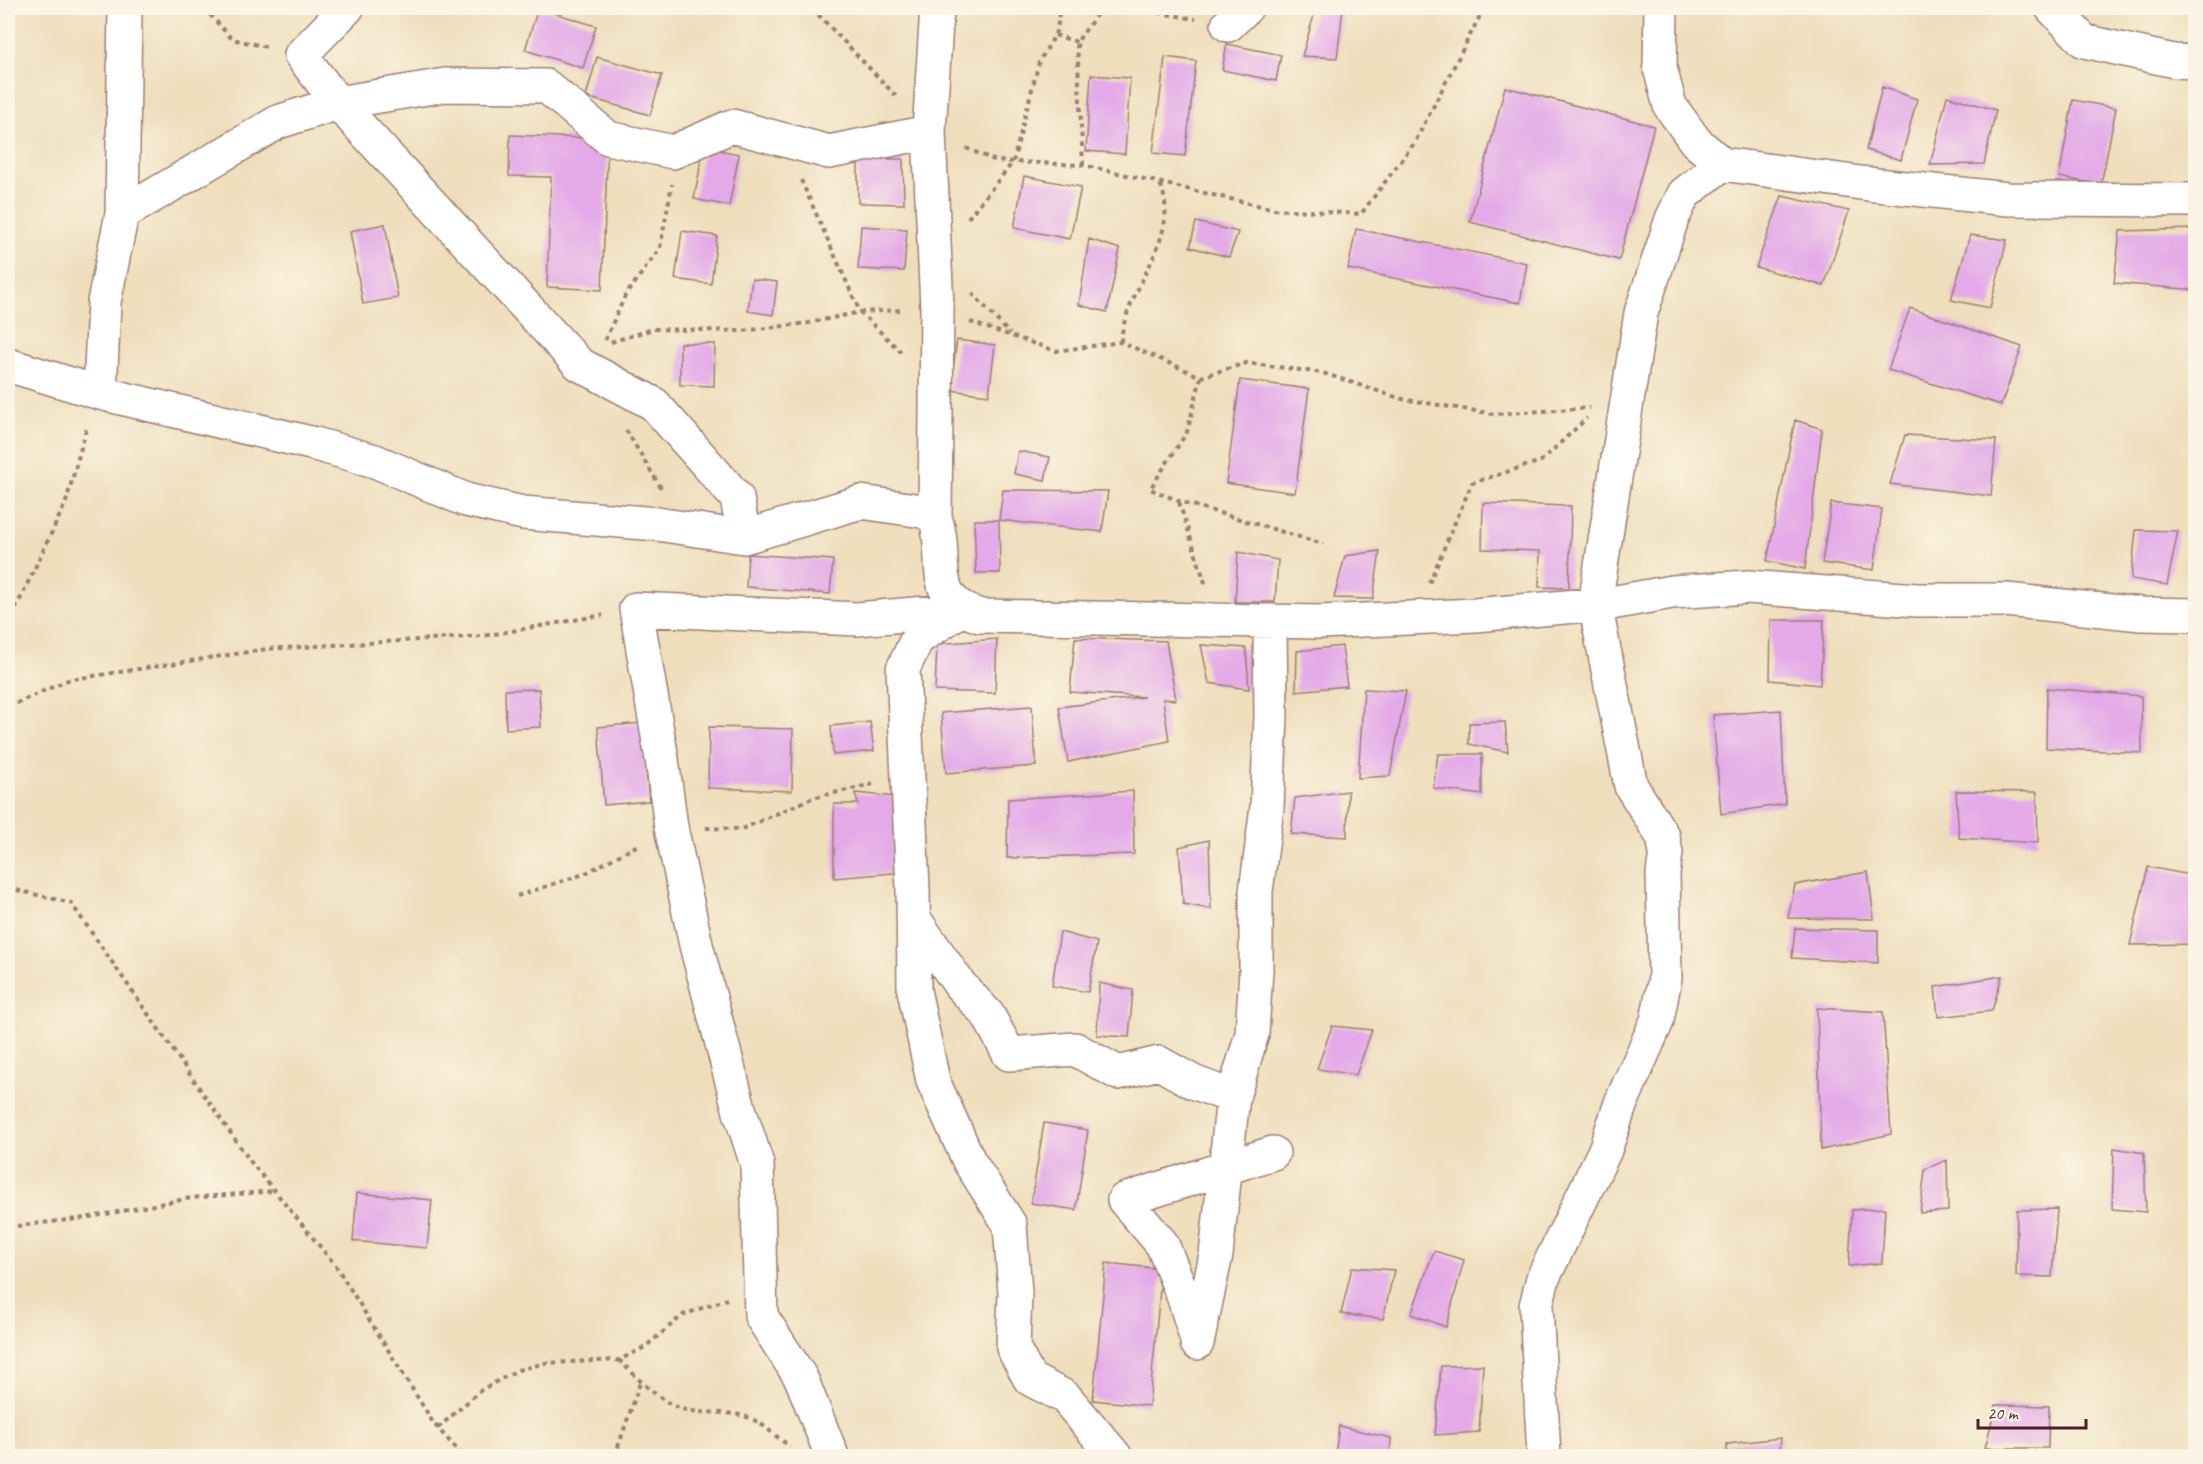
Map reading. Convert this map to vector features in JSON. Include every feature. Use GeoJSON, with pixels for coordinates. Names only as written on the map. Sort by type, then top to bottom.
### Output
{"type":"FeatureCollection","features":[{"type":"Feature","properties":{"kind":"street"},"geometry":{"type":"LineString","coordinates":[[100,393],[104,302],[122,214],[125,8]]}},
{"type":"Feature","properties":{"kind":"street"},"geometry":{"type":"LineString","coordinates":[[347,8],[302,56],[338,103],[579,364],[654,404],[737,498],[744,537]]}},
{"type":"Feature","properties":{"kind":"street"},"geometry":{"type":"LineString","coordinates":[[937,8],[930,132],[937,315],[934,517],[939,530],[941,570],[949,600],[961,610],[980,616],[1218,621],[1413,617],[1475,615],[1595,604],[1672,592],[1748,587],[1917,600],[2006,600],[2141,614],[2196,615]]}},
{"type":"Feature","properties":{"kind":"street"},"geometry":{"type":"LineString","coordinates":[[1661,8],[1660,68],[1670,106],[1696,142],[1722,164],[1868,184],[2008,199],[2196,200]]}},
{"type":"Feature","properties":{"kind":"street"},"geometry":{"type":"LineString","coordinates":[[2052,8],[2084,41],[2174,62],[2196,62]]}},
{"type":"Feature","properties":{"kind":"street"},"geometry":{"type":"LineString","coordinates":[[122,214],[278,122],[338,103],[445,85],[546,86],[608,138],[673,152],[732,126],[829,152],[930,132]]}},
{"type":"Feature","properties":{"kind":"street"},"geometry":{"type":"LineString","coordinates":[[1545,1456],[1536,1306],[1543,1278],[1605,1150],[1621,1103],[1657,1021],[1665,978],[1663,873],[1666,853],[1663,837],[1631,786],[1595,604],[1641,313],[1672,219],[1684,194],[1722,164]]}},
{"type":"Feature","properties":{"kind":"street"},"geometry":{"type":"LineString","coordinates":[[8,365],[100,393],[315,444],[375,461],[466,500],[546,516],[657,524],[744,537],[861,502],[922,511],[934,517]]}},
{"type":"Feature","properties":{"kind":"street"},"geometry":{"type":"LineString","coordinates":[[832,1456],[801,1378],[761,1316],[757,1164],[740,1112],[696,945],[671,827],[662,759],[636,609],[857,619],[961,610]]}},
{"type":"Feature","properties":{"kind":"street"},"geometry":{"type":"LineString","coordinates":[[961,610],[917,639],[903,669],[914,919],[914,990],[933,1081],[969,1161],[1010,1225],[1015,1293],[1013,1348],[1030,1379],[1065,1397],[1115,1456]]}},
{"type":"Feature","properties":{"kind":"street"},"geometry":{"type":"LineString","coordinates":[[1270,621],[1271,727],[1267,807],[1256,891],[1256,970],[1252,1034],[1233,1097],[1224,1170],[1216,1255],[1197,1343],[1184,1298],[1162,1244],[1124,1200],[1224,1170],[1273,1153]]}},
{"type":"Feature","properties":{"kind":"street"},"geometry":{"type":"LineString","coordinates":[[914,919],[960,985],[988,1015],[1009,1054],[1075,1049],[1118,1073],[1159,1064],[1193,1082],[1233,1097]]}},
{"type":"Feature","properties":{"kind":"path"},"geometry":{"type":"LineString","coordinates":[[204,8],[232,39],[302,56]]}},
{"type":"Feature","properties":{"kind":"path"},"geometry":{"type":"LineString","coordinates":[[812,8],[930,132],[996,161],[1083,165],[1274,209],[1361,214],[1415,142],[1484,8]]}},
{"type":"Feature","properties":{"kind":"path"},"geometry":{"type":"LineString","coordinates":[[1010,334],[934,254],[982,203],[1013,162],[1039,62],[1055,35],[1059,19],[1058,8]]}},
{"type":"Feature","properties":{"kind":"path"},"geometry":{"type":"LineString","coordinates":[[1083,165],[1077,42],[1099,9],[1136,9],[1237,16]]}},
{"type":"Feature","properties":{"kind":"path"},"geometry":{"type":"LineString","coordinates":[[1055,35],[1077,42]]}},
{"type":"Feature","properties":{"kind":"path"},"geometry":{"type":"LineString","coordinates":[[785,140],[816,219],[840,264],[860,312],[936,385]]}},
{"type":"Feature","properties":{"kind":"path"},"geometry":{"type":"LineString","coordinates":[[673,152],[672,191],[660,248],[625,296],[606,333],[604,344],[653,330],[742,331],[809,323],[860,312],[937,315],[977,322],[1056,351],[1121,342],[1201,377],[1246,363],[1323,373],[1402,399],[1494,414],[1599,407],[1541,461],[1472,483],[1413,617]]}},
{"type":"Feature","properties":{"kind":"path"},"geometry":{"type":"LineString","coordinates":[[1121,342],[1122,329],[1150,266],[1167,214],[1164,192],[1159,181]]}},
{"type":"Feature","properties":{"kind":"path"},"geometry":{"type":"LineString","coordinates":[[599,375],[615,411],[651,474],[692,529]]}},
{"type":"Feature","properties":{"kind":"path"},"geometry":{"type":"LineString","coordinates":[[1201,377],[1187,432],[1150,489],[1179,501],[1323,544]]}},
{"type":"Feature","properties":{"kind":"path"},"geometry":{"type":"LineString","coordinates":[[8,626],[66,502],[92,409],[100,393]]}},
{"type":"Feature","properties":{"kind":"path"},"geometry":{"type":"LineString","coordinates":[[1179,501],[1218,621]]}},
{"type":"Feature","properties":{"kind":"path"},"geometry":{"type":"LineString","coordinates":[[8,707],[68,680],[267,649],[483,636],[636,609]]}},
{"type":"Feature","properties":{"kind":"path"},"geometry":{"type":"LineString","coordinates":[[517,896],[584,874],[671,827],[742,829],[812,798],[906,776]]}},
{"type":"Feature","properties":{"kind":"path"},"geometry":{"type":"LineString","coordinates":[[8,888],[70,903],[250,1161],[336,1266],[438,1428],[463,1456]]}},
{"type":"Feature","properties":{"kind":"path"},"geometry":{"type":"LineString","coordinates":[[8,1227],[85,1218],[191,1198],[275,1191]]}},
{"type":"Feature","properties":{"kind":"path"},"geometry":{"type":"LineString","coordinates":[[438,1428],[482,1390],[518,1370],[546,1363],[619,1360],[645,1347],[683,1315],[760,1285]]}},
{"type":"Feature","properties":{"kind":"path"},"geometry":{"type":"LineString","coordinates":[[619,1360],[656,1394],[689,1411],[722,1412],[756,1420],[772,1436],[800,1452]]}},
{"type":"Feature","properties":{"kind":"path"},"geometry":{"type":"LineString","coordinates":[[615,1456],[641,1380]]}},
{"type":"Feature","properties":{"kind":"building"},"geometry":{"type":"Polygon","coordinates":[[[538,8],[596,26],[583,68],[525,50],[538,8]]]}},
{"type":"Feature","properties":{"kind":"building"},"geometry":{"type":"Polygon","coordinates":[[[1316,8],[1343,8],[1337,58],[1302,56],[1316,8]]]}},
{"type":"Feature","properties":{"kind":"building"},"geometry":{"type":"Polygon","coordinates":[[[1227,44],[1281,55],[1276,81],[1222,70],[1227,44]]]}},
{"type":"Feature","properties":{"kind":"building"},"geometry":{"type":"Polygon","coordinates":[[[597,57],[662,75],[650,115],[586,97],[597,57]]]}},
{"type":"Feature","properties":{"kind":"building"},"geometry":{"type":"Polygon","coordinates":[[[1165,57],[1196,61],[1185,156],[1153,153],[1165,57]]]}},
{"type":"Feature","properties":{"kind":"building"},"geometry":{"type":"Polygon","coordinates":[[[1091,75],[1130,78],[1125,154],[1086,151],[1091,75]]]}},
{"type":"Feature","properties":{"kind":"building"},"geometry":{"type":"Polygon","coordinates":[[[1505,87],[1654,126],[1619,260],[1470,222],[1505,87]]]}},
{"type":"Feature","properties":{"kind":"building"},"geometry":{"type":"Polygon","coordinates":[[[1882,87],[1917,99],[1901,160],[1866,150],[1882,87]]]}},
{"type":"Feature","properties":{"kind":"building"},"geometry":{"type":"Polygon","coordinates":[[[1947,96],[1996,110],[1984,164],[1930,165],[1947,96]]]}},
{"type":"Feature","properties":{"kind":"building"},"geometry":{"type":"Polygon","coordinates":[[[2073,100],[2116,108],[2101,185],[2059,177],[2073,100]]]}},
{"type":"Feature","properties":{"kind":"building"},"geometry":{"type":"Polygon","coordinates":[[[510,135],[608,139],[602,290],[547,287],[551,177],[509,176],[510,135]]]}},
{"type":"Feature","properties":{"kind":"building"},"geometry":{"type":"Polygon","coordinates":[[[704,147],[739,154],[729,206],[694,199],[704,147]]]}},
{"type":"Feature","properties":{"kind":"building"},"geometry":{"type":"Polygon","coordinates":[[[858,159],[903,159],[904,204],[858,203],[858,159]]]}},
{"type":"Feature","properties":{"kind":"building"},"geometry":{"type":"Polygon","coordinates":[[[1024,176],[1081,187],[1070,239],[1014,228],[1024,176]]]}},
{"type":"Feature","properties":{"kind":"building"},"geometry":{"type":"Polygon","coordinates":[[[1782,196],[1849,211],[1824,286],[1756,267],[1782,196]]]}},
{"type":"Feature","properties":{"kind":"building"},"geometry":{"type":"Polygon","coordinates":[[[1196,222],[1238,232],[1229,257],[1190,247],[1196,222]]]}},
{"type":"Feature","properties":{"kind":"building"},"geometry":{"type":"Polygon","coordinates":[[[385,224],[398,298],[363,304],[350,231],[385,224]]]}},
{"type":"Feature","properties":{"kind":"building"},"geometry":{"type":"Polygon","coordinates":[[[861,226],[907,229],[904,271],[858,269],[861,226]]]}},
{"type":"Feature","properties":{"kind":"building"},"geometry":{"type":"Polygon","coordinates":[[[1356,229],[1527,263],[1520,303],[1348,269],[1356,229]]]}},
{"type":"Feature","properties":{"kind":"building"},"geometry":{"type":"Polygon","coordinates":[[[2196,229],[2196,290],[2114,283],[2120,231],[2196,229]]]}},
{"type":"Feature","properties":{"kind":"building"},"geometry":{"type":"Polygon","coordinates":[[[682,231],[717,236],[711,284],[675,279],[682,231]]]}},
{"type":"Feature","properties":{"kind":"building"},"geometry":{"type":"Polygon","coordinates":[[[1970,235],[2007,240],[1990,308],[1951,300],[1970,235]]]}},
{"type":"Feature","properties":{"kind":"building"},"geometry":{"type":"Polygon","coordinates":[[[1089,239],[1120,249],[1107,312],[1079,305],[1089,239]]]}},
{"type":"Feature","properties":{"kind":"building"},"geometry":{"type":"Polygon","coordinates":[[[752,279],[777,282],[773,315],[748,311],[752,279]]]}},
{"type":"Feature","properties":{"kind":"building"},"geometry":{"type":"Polygon","coordinates":[[[1910,308],[2022,347],[2001,405],[1888,370],[1910,308]]]}},
{"type":"Feature","properties":{"kind":"building"},"geometry":{"type":"Polygon","coordinates":[[[957,340],[995,345],[989,395],[950,390],[957,340]]]}},
{"type":"Feature","properties":{"kind":"building"},"geometry":{"type":"Polygon","coordinates":[[[680,343],[715,344],[714,386],[680,385],[680,343]]]}},
{"type":"Feature","properties":{"kind":"building"},"geometry":{"type":"Polygon","coordinates":[[[1240,380],[1309,389],[1295,493],[1226,483],[1240,380]]]}},
{"type":"Feature","properties":{"kind":"building"},"geometry":{"type":"Polygon","coordinates":[[[1795,420],[1822,429],[1805,569],[1767,561],[1795,420]]]}},
{"type":"Feature","properties":{"kind":"building"},"geometry":{"type":"Polygon","coordinates":[[[1905,435],[1996,440],[1991,496],[1890,484],[1905,435]]]}},
{"type":"Feature","properties":{"kind":"building"},"geometry":{"type":"Polygon","coordinates":[[[1018,451],[1050,457],[1045,480],[1014,474],[1018,451]]]}},
{"type":"Feature","properties":{"kind":"building"},"geometry":{"type":"Polygon","coordinates":[[[1003,490],[1108,491],[1102,532],[999,520],[1003,490]]]}},
{"type":"Feature","properties":{"kind":"building"},"geometry":{"type":"Polygon","coordinates":[[[1483,503],[1571,506],[1569,588],[1539,587],[1540,551],[1482,549],[1483,503]]]}},
{"type":"Feature","properties":{"kind":"building"},"geometry":{"type":"Polygon","coordinates":[[[1831,503],[1882,509],[1874,570],[1822,563],[1831,503]]]}},
{"type":"Feature","properties":{"kind":"building"},"geometry":{"type":"Polygon","coordinates":[[[974,520],[999,520],[1000,573],[976,573],[974,520]]]}},
{"type":"Feature","properties":{"kind":"building"},"geometry":{"type":"Polygon","coordinates":[[[2136,530],[2178,531],[2167,585],[2131,579],[2136,530]]]}},
{"type":"Feature","properties":{"kind":"building"},"geometry":{"type":"Polygon","coordinates":[[[1380,551],[1373,599],[1334,598],[1345,556],[1380,551]]]}},
{"type":"Feature","properties":{"kind":"building"},"geometry":{"type":"Polygon","coordinates":[[[1238,552],[1278,560],[1275,602],[1235,602],[1238,552]]]}},
{"type":"Feature","properties":{"kind":"building"},"geometry":{"type":"Polygon","coordinates":[[[748,554],[833,560],[830,594],[746,587],[748,554]]]}},
{"type":"Feature","properties":{"kind":"building"},"geometry":{"type":"Polygon","coordinates":[[[1771,620],[1824,620],[1820,685],[1770,680],[1771,620]]]}},
{"type":"Feature","properties":{"kind":"building"},"geometry":{"type":"Polygon","coordinates":[[[1075,638],[1166,641],[1176,700],[1163,699],[1169,741],[1068,762],[1059,707],[1144,697],[1070,692],[1075,638]]]}},
{"type":"Feature","properties":{"kind":"building"},"geometry":{"type":"Polygon","coordinates":[[[997,639],[995,693],[935,691],[937,644],[997,639]]]}},
{"type":"Feature","properties":{"kind":"building"},"geometry":{"type":"Polygon","coordinates":[[[1201,645],[1246,648],[1249,689],[1209,683],[1201,645]]]}},
{"type":"Feature","properties":{"kind":"building"},"geometry":{"type":"Polygon","coordinates":[[[1342,646],[1347,686],[1296,691],[1297,651],[1342,646]]]}},
{"type":"Feature","properties":{"kind":"building"},"geometry":{"type":"Polygon","coordinates":[[[2047,688],[2141,696],[2142,753],[2046,748],[2047,688]]]}},
{"type":"Feature","properties":{"kind":"building"},"geometry":{"type":"Polygon","coordinates":[[[539,689],[541,727],[506,729],[505,690],[539,689]]]}},
{"type":"Feature","properties":{"kind":"building"},"geometry":{"type":"Polygon","coordinates":[[[1364,689],[1406,691],[1390,776],[1358,778],[1364,689]]]}},
{"type":"Feature","properties":{"kind":"building"},"geometry":{"type":"Polygon","coordinates":[[[1032,706],[1036,766],[946,773],[941,713],[1032,706]]]}},
{"type":"Feature","properties":{"kind":"building"},"geometry":{"type":"Polygon","coordinates":[[[1781,710],[1785,804],[1721,814],[1713,715],[1781,710]]]}},
{"type":"Feature","properties":{"kind":"building"},"geometry":{"type":"Polygon","coordinates":[[[870,722],[874,751],[833,755],[831,726],[870,722]]]}},
{"type":"Feature","properties":{"kind":"building"},"geometry":{"type":"Polygon","coordinates":[[[1505,722],[1508,752],[1469,744],[1469,723],[1505,722]]]}},
{"type":"Feature","properties":{"kind":"building"},"geometry":{"type":"Polygon","coordinates":[[[642,723],[649,801],[604,805],[598,727],[642,723]]]}},
{"type":"Feature","properties":{"kind":"building"},"geometry":{"type":"Polygon","coordinates":[[[709,727],[793,729],[792,791],[708,788],[709,727]]]}},
{"type":"Feature","properties":{"kind":"building"},"geometry":{"type":"Polygon","coordinates":[[[1438,754],[1482,754],[1482,795],[1433,788],[1438,754]]]}},
{"type":"Feature","properties":{"kind":"building"},"geometry":{"type":"Polygon","coordinates":[[[1133,791],[1134,854],[1007,858],[1008,799],[1133,791]]]}},
{"type":"Feature","properties":{"kind":"building"},"geometry":{"type":"Polygon","coordinates":[[[1348,791],[1347,837],[1291,834],[1295,798],[1348,791]]]}},
{"type":"Feature","properties":{"kind":"building"},"geometry":{"type":"Polygon","coordinates":[[[1956,791],[2037,792],[2038,843],[1959,838],[1956,791]]]}},
{"type":"Feature","properties":{"kind":"building"},"geometry":{"type":"Polygon","coordinates":[[[855,793],[907,798],[905,872],[834,878],[834,804],[858,804],[855,793]]]}},
{"type":"Feature","properties":{"kind":"building"},"geometry":{"type":"Polygon","coordinates":[[[1209,840],[1211,909],[1183,904],[1179,847],[1209,840]]]}},
{"type":"Feature","properties":{"kind":"building"},"geometry":{"type":"Polygon","coordinates":[[[2148,867],[2196,876],[2196,944],[2130,945],[2148,867]]]}},
{"type":"Feature","properties":{"kind":"building"},"geometry":{"type":"Polygon","coordinates":[[[1868,872],[1874,919],[1788,918],[1795,885],[1868,872]]]}},
{"type":"Feature","properties":{"kind":"building"},"geometry":{"type":"Polygon","coordinates":[[[1795,928],[1878,930],[1878,963],[1792,958],[1795,928]]]}},
{"type":"Feature","properties":{"kind":"building"},"geometry":{"type":"Polygon","coordinates":[[[1060,932],[1097,942],[1088,992],[1052,986],[1060,932]]]}},
{"type":"Feature","properties":{"kind":"building"},"geometry":{"type":"Polygon","coordinates":[[[2002,976],[1992,1011],[1938,1017],[1935,987],[2002,976]]]}},
{"type":"Feature","properties":{"kind":"building"},"geometry":{"type":"Polygon","coordinates":[[[1099,983],[1133,990],[1129,1037],[1097,1035],[1099,983]]]}},
{"type":"Feature","properties":{"kind":"building"},"geometry":{"type":"Polygon","coordinates":[[[1817,1008],[1883,1012],[1891,1134],[1821,1150],[1817,1008]]]}},
{"type":"Feature","properties":{"kind":"building"},"geometry":{"type":"Polygon","coordinates":[[[1332,1026],[1372,1030],[1356,1075],[1317,1069],[1332,1026]]]}},
{"type":"Feature","properties":{"kind":"building"},"geometry":{"type":"Polygon","coordinates":[[[1044,1123],[1088,1130],[1076,1210],[1031,1203],[1044,1123]]]}},
{"type":"Feature","properties":{"kind":"building"},"geometry":{"type":"Polygon","coordinates":[[[2114,1148],[2144,1153],[2146,1212],[2112,1209],[2114,1148]]]}},
{"type":"Feature","properties":{"kind":"building"},"geometry":{"type":"Polygon","coordinates":[[[1947,1160],[1948,1211],[1920,1213],[1925,1169],[1947,1160]]]}},
{"type":"Feature","properties":{"kind":"building"},"geometry":{"type":"Polygon","coordinates":[[[357,1193],[432,1200],[427,1248],[353,1241],[357,1193]]]}},
{"type":"Feature","properties":{"kind":"building"},"geometry":{"type":"Polygon","coordinates":[[[1885,1208],[1882,1263],[1849,1266],[1852,1210],[1885,1208]]]}},
{"type":"Feature","properties":{"kind":"building"},"geometry":{"type":"Polygon","coordinates":[[[2057,1209],[2052,1277],[2016,1276],[2017,1210],[2057,1209]]]}},
{"type":"Feature","properties":{"kind":"building"},"geometry":{"type":"Polygon","coordinates":[[[1434,1251],[1464,1260],[1446,1327],[1411,1314],[1434,1251]]]}},
{"type":"Feature","properties":{"kind":"building"},"geometry":{"type":"Polygon","coordinates":[[[1106,1263],[1162,1269],[1149,1406],[1093,1400],[1106,1263]]]}},
{"type":"Feature","properties":{"kind":"building"},"geometry":{"type":"Polygon","coordinates":[[[1352,1267],[1394,1270],[1383,1319],[1341,1314],[1352,1267]]]}},
{"type":"Feature","properties":{"kind":"building"},"geometry":{"type":"Polygon","coordinates":[[[1483,1365],[1479,1432],[1435,1435],[1441,1366],[1483,1365]]]}},
{"type":"Feature","properties":{"kind":"building"},"geometry":{"type":"Polygon","coordinates":[[[1996,1405],[2049,1406],[2048,1448],[1985,1448],[1996,1405]]]}},
{"type":"Feature","properties":{"kind":"building"},"geometry":{"type":"Polygon","coordinates":[[[1339,1426],[1391,1438],[1390,1456],[1335,1456],[1339,1426]]]}},
{"type":"Feature","properties":{"kind":"building"},"geometry":{"type":"Polygon","coordinates":[[[1781,1438],[1779,1456],[1727,1456],[1727,1444],[1781,1438]]]}}]}
